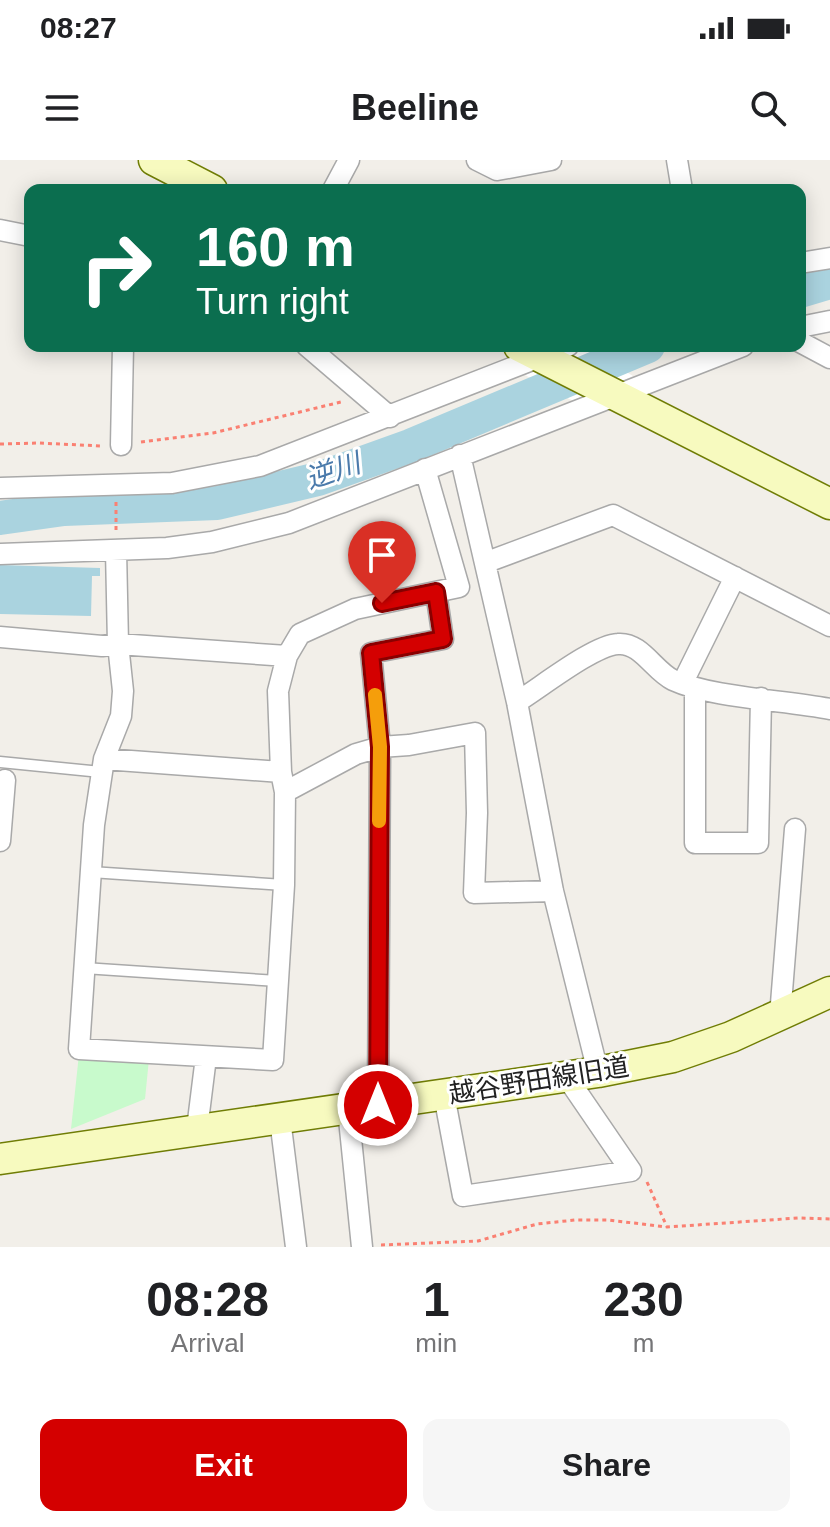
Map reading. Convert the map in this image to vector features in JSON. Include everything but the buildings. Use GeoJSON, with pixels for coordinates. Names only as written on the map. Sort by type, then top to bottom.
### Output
{"type":"FeatureCollection","features":[{"type":"Feature","properties":{"kind":"street"},"geometry":{"type":"LineString","coordinates":[[154,160],[200,184]]}},
{"type":"Feature","properties":{"kind":"street"},"geometry":{"type":"LineString","coordinates":[[336,184],[349,160]]}},
{"type":"Feature","properties":{"kind":"street"},"geometry":{"type":"LineString","coordinates":[[477,160],[498,165],[551,160]]}},
{"type":"Feature","properties":{"kind":"street"},"geometry":{"type":"LineString","coordinates":[[677,160],[681,184]]}},
{"type":"Feature","properties":{"kind":"street"},"geometry":{"type":"LineString","coordinates":[[0,230],[24,235]]}},
{"type":"Feature","properties":{"kind":"street"},"geometry":{"type":"LineString","coordinates":[[806,262],[830,258]]}},
{"type":"Feature","properties":{"kind":"street"},"geometry":{"type":"LineString","coordinates":[[806,326],[830,321]]}},
{"type":"Feature","properties":{"kind":"street"},"geometry":{"type":"LineString","coordinates":[[806,345],[830,358]]}},
{"type":"Feature","properties":{"kind":"street"},"geometry":{"type":"LineString","coordinates":[[121,445],[123,352]]}},
{"type":"Feature","properties":{"kind":"street"},"geometry":{"type":"LineString","coordinates":[[314,352],[390,417]]}},
{"type":"Feature","properties":{"kind":"street"},"geometry":{"type":"LineString","coordinates":[[0,554],[116,544],[167,548],[212,542],[289,523],[608,393],[726,352]]}},
{"type":"Feature","properties":{"kind":"street"},"geometry":{"type":"LineString","coordinates":[[0,488],[116,486],[186,480],[260,466],[545,353],[608,393],[830,504]]}},
{"type":"Feature","properties":{"kind":"street"},"geometry":{"type":"LineString","coordinates":[[460,455],[517,702],[553,891],[598,1072]]}},
{"type":"Feature","properties":{"kind":"street"},"geometry":{"type":"LineString","coordinates":[[116,544],[118,644],[123,691],[121,716],[102,766],[79,1049],[273,1060],[284,885],[278,691],[287,656],[300,634],[355,609],[459,587],[425,469]]}},
{"type":"Feature","properties":{"kind":"street"},"geometry":{"type":"LineString","coordinates":[[487,562],[613,515],[830,626]]}},
{"type":"Feature","properties":{"kind":"street"},"geometry":{"type":"LineString","coordinates":[[735,577],[689,685],[695,843],[758,843],[761,698]]}},
{"type":"Feature","properties":{"kind":"street"},"geometry":{"type":"LineString","coordinates":[[378,1105],[380,747],[371,653],[443,639],[436,592]]}},
{"type":"Feature","properties":{"kind":"street"},"geometry":{"type":"LineString","coordinates":[[0,637],[287,656]]}},
{"type":"Feature","properties":{"kind":"street"},"geometry":{"type":"LineString","coordinates":[[517,702],[602,647],[620,643],[635,648],[671,679],[689,685],[830,709]]}},
{"type":"Feature","properties":{"kind":"street"},"geometry":{"type":"LineString","coordinates":[[102,766],[283,782],[380,747],[475,733],[477,813],[474,893],[553,891]]}},
{"type":"Feature","properties":{"kind":"street"},"geometry":{"type":"LineString","coordinates":[[0,841],[2,771]]}},
{"type":"Feature","properties":{"kind":"street"},"geometry":{"type":"LineString","coordinates":[[780,1016],[795,829]]}},
{"type":"Feature","properties":{"kind":"street","name":"越谷野田線旧道"},"geometry":{"type":"LineString","coordinates":[[0,1159],[598,1072],[673,1057],[731,1037],[830,992]]}},
{"type":"Feature","properties":{"kind":"street"},"geometry":{"type":"LineString","coordinates":[[197,1129],[206,1057]]}},
{"type":"Feature","properties":{"kind":"street"},"geometry":{"type":"LineString","coordinates":[[444,1095],[463,1196],[631,1171],[566,1076]]}},
{"type":"Feature","properties":{"kind":"street"},"geometry":{"type":"LineString","coordinates":[[348,1109],[362,1247]]}},
{"type":"Feature","properties":{"kind":"street"},"geometry":{"type":"LineString","coordinates":[[280,1119],[296,1247]]}},
{"type":"Feature","properties":{"kind":"lane"},"geometry":{"type":"LineString","coordinates":[[2,771],[102,766]]}},
{"type":"Feature","properties":{"kind":"lane"},"geometry":{"type":"LineString","coordinates":[[91,872],[284,885]]}},
{"type":"Feature","properties":{"kind":"lane"},"geometry":{"type":"LineString","coordinates":[[84,968],[278,981]]}},
{"type":"Feature","properties":{"kind":"path"},"geometry":{"type":"LineString","coordinates":[[0,444],[121,445],[213,433],[364,397]]}},
{"type":"Feature","properties":{"kind":"path"},"geometry":{"type":"LineString","coordinates":[[116,504],[116,544]]}},
{"type":"Feature","properties":{"kind":"path"},"geometry":{"type":"LineString","coordinates":[[631,1171],[647,1182],[667,1227]]}},
{"type":"Feature","properties":{"kind":"path"},"geometry":{"type":"LineString","coordinates":[[362,1247],[478,1241],[537,1224],[575,1220],[608,1220],[667,1227],[798,1218],[830,1219]]}},
{"type":"Feature","properties":{"kind":"green space"},"geometry":{"type":"Polygon","coordinates":[[[79,1054],[149,1059],[145,1099],[71,1129],[79,1054]]]}},
{"type":"Feature","properties":{"kind":"water"},"geometry":{"type":"Polygon","coordinates":[[[0,565],[100,568],[100,576],[92,576],[91,616],[0,614],[0,565]]]}},
{"type":"Feature","properties":{"kind":"pier"},"geometry":{"type":"Polygon","coordinates":[[[574,352],[593,352],[633,376],[575,402],[525,375],[574,352]]]}},
{"type":"Feature","properties":{"kind":"waterway","name":"逆川"},"geometry":{"type":"LineString","coordinates":[[806,289],[830,282]]}},
{"type":"Feature","properties":{"kind":"waterway","name":"逆川"},"geometry":{"type":"LineString","coordinates":[[0,518],[64,509],[217,503],[318,479],[410,446],[634,352]]}},
{"type":"Feature","properties":{"kind":"slow traffic"},"geometry":{"type":"LineString","coordinates":[[375,695],[380,747],[379,821]]}},
{"type":"Feature","properties":{"kind":"route"},"geometry":{"type":"LineString","coordinates":[[378,1105],[380,747],[371,653],[443,639],[436,592],[382,603]]}}]}
